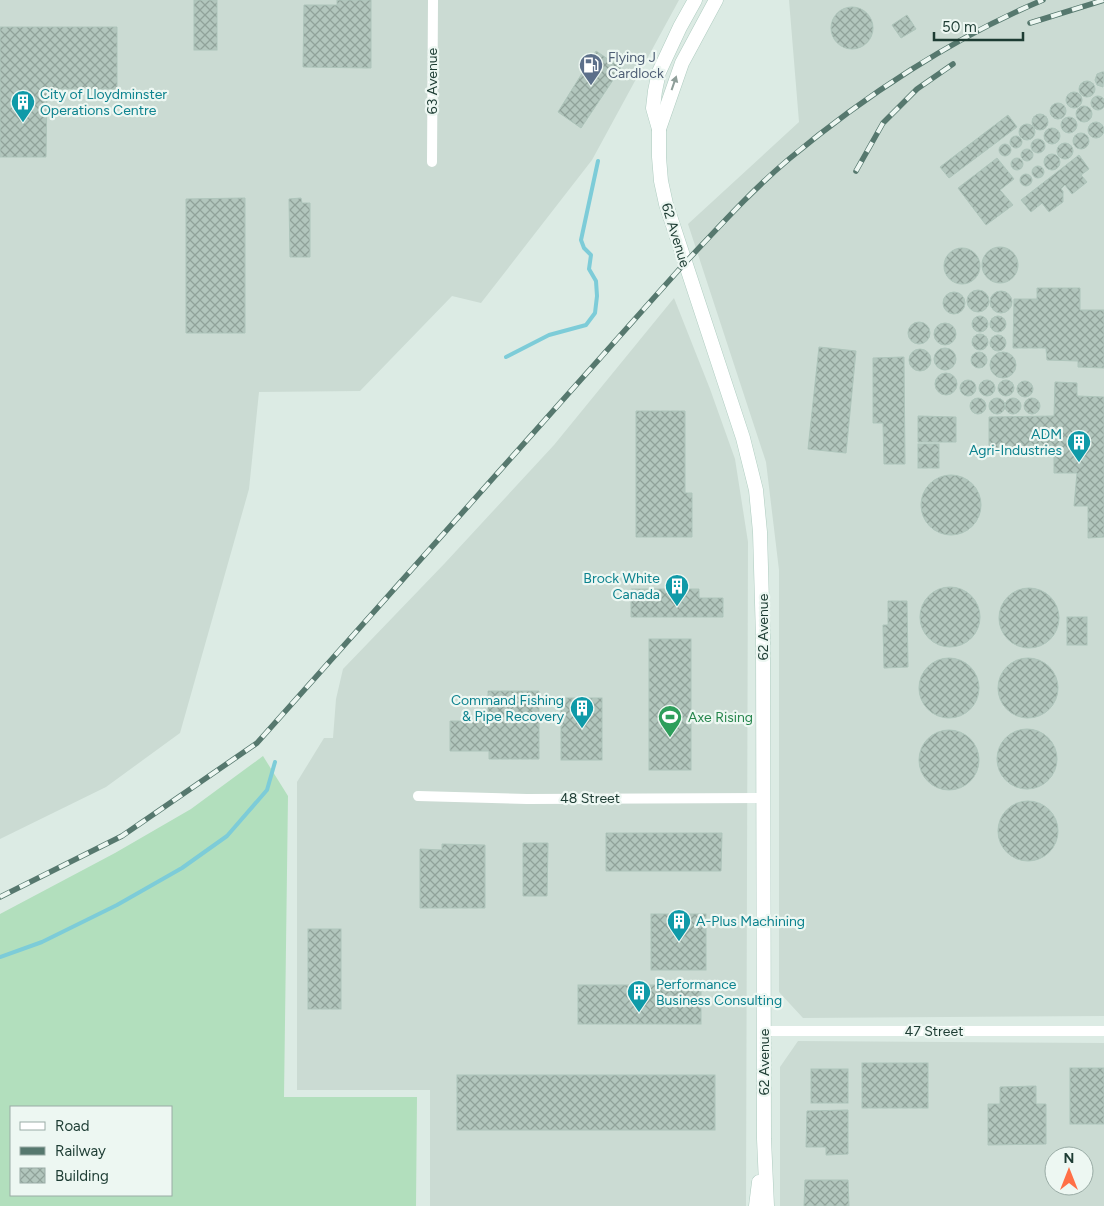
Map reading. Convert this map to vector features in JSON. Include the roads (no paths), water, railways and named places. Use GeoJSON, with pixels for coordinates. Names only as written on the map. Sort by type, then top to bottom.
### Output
{"type":"FeatureCollection","features":[{"type":"Feature","properties":{"kind":"main road","name":"62 Avenue"},"geometry":{"type":"LineString","coordinates":[[694,0],[659,72],[653,108],[659,129],[661,180],[666,204],[743,438],[756,490],[763,579],[764,1139],[767,1206]]}},
{"type":"Feature","properties":{"kind":"main road","name":"62 Avenue"},"geometry":{"type":"LineString","coordinates":[[659,129],[682,63],[716,0]]}},
{"type":"Feature","properties":{"kind":"main road","name":"62 Avenue"},"geometry":{"type":"LineString","coordinates":[[756,1206],[764,1139]]}},
{"type":"Feature","properties":{"kind":"street","name":"63 Avenue"},"geometry":{"type":"LineString","coordinates":[[432,162],[433,0]]}},
{"type":"Feature","properties":{"kind":"street","name":"48 Street"},"geometry":{"type":"LineString","coordinates":[[418,796],[763,798]]}},
{"type":"Feature","properties":{"kind":"street","name":"47 Street"},"geometry":{"type":"LineString","coordinates":[[764,1031],[1104,1031]]}},
{"type":"Feature","properties":{"kind":"waterway"},"geometry":{"type":"LineString","coordinates":[[506,357],[549,335],[586,325],[595,313],[596,281],[589,269],[591,255],[584,248],[581,240],[598,161]]}},
{"type":"Feature","properties":{"kind":"waterway"},"geometry":{"type":"LineString","coordinates":[[0,957],[42,942],[117,905],[182,868],[227,836],[267,790],[275,762]]}},
{"type":"Feature","properties":{"kind":"railway"},"geometry":{"type":"LineString","coordinates":[[0,897],[122,836],[257,743],[684,264],[761,184],[847,113],[910,70],[976,32],[1043,0]]}},
{"type":"Feature","properties":{"kind":"railway"},"geometry":{"type":"LineString","coordinates":[[1030,23],[1104,0]]}},
{"type":"Feature","properties":{"kind":"railway"},"geometry":{"type":"LineString","coordinates":[[856,171],[883,123],[917,89],[953,64]]}},
{"type":"Feature","properties":{"kind":"place","name":"Flying J Cardlock"},"geometry":{"type":"Point","coordinates":[591,86]}},
{"type":"Feature","properties":{"kind":"place","name":"City of Lloydminster Operations Centre"},"geometry":{"type":"Point","coordinates":[23,123]}},
{"type":"Feature","properties":{"kind":"place","name":"ADM Agri-Industries"},"geometry":{"type":"Point","coordinates":[1079,463]}},
{"type":"Feature","properties":{"kind":"place","name":"Brock White Canada"},"geometry":{"type":"Point","coordinates":[677,607]}},
{"type":"Feature","properties":{"kind":"place","name":"Command Fishing & Pipe Recovery"},"geometry":{"type":"Point","coordinates":[582,729]}},
{"type":"Feature","properties":{"kind":"place","name":"Axe Rising"},"geometry":{"type":"Point","coordinates":[670,738]}},
{"type":"Feature","properties":{"kind":"place","name":"A-Plus Machining"},"geometry":{"type":"Point","coordinates":[679,942]}},
{"type":"Feature","properties":{"kind":"place","name":"Performance Business Consulting"},"geometry":{"type":"Point","coordinates":[639,1013]}}]}
